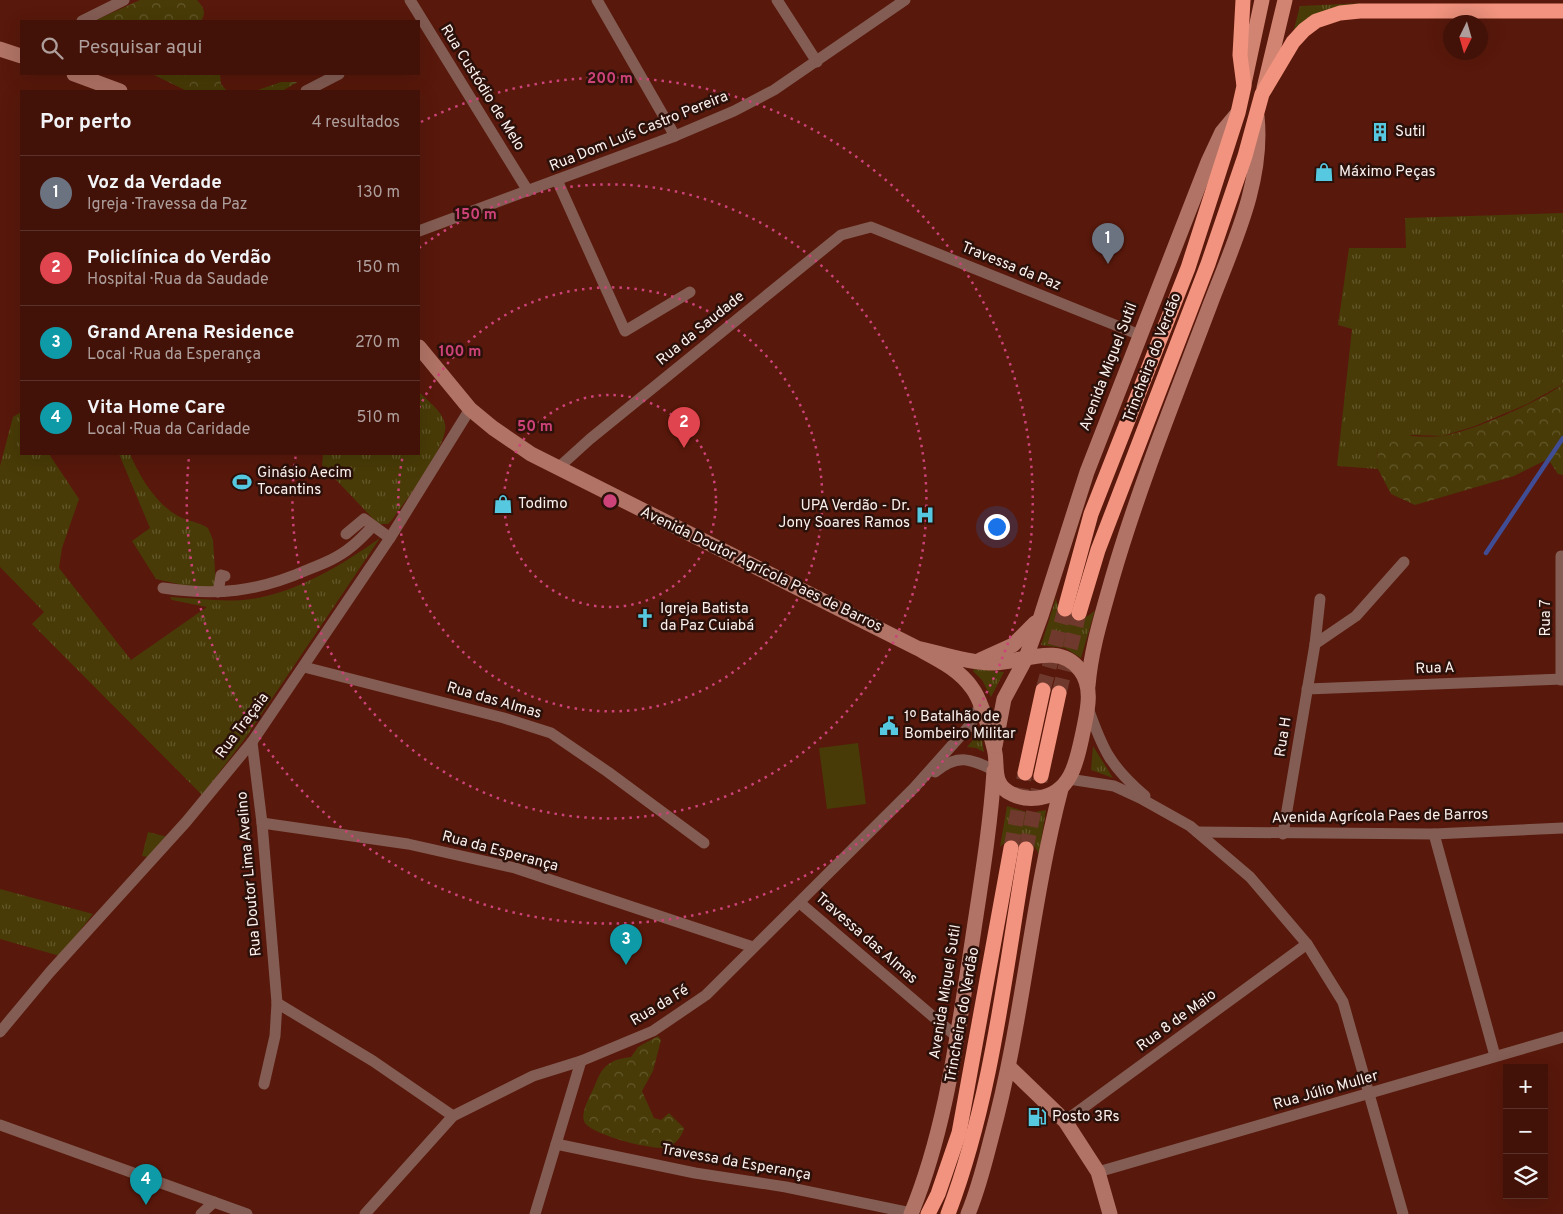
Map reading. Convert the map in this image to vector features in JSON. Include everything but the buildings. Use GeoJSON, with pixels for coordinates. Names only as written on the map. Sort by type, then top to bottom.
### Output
{"type":"FeatureCollection","features":[{"type":"Feature","properties":{"kind":"highway"},"geometry":{"type":"LineString","coordinates":[[1243,0],[1240,55],[1244,86]]}},
{"type":"Feature","properties":{"kind":"highway"},"geometry":{"type":"LineString","coordinates":[[1257,116],[1262,94],[1293,42],[1316,21],[1340,13],[1388,10],[1563,11]]}},
{"type":"Feature","properties":{"kind":"highway","name":"Avenida Miguel Sutil"},"geometry":{"type":"LineString","coordinates":[[1238,113],[1244,86]]}},
{"type":"Feature","properties":{"kind":"highway","name":"Trincheira do Verdão"},"geometry":{"type":"LineString","coordinates":[[1238,113],[1188,268],[1091,514],[1072,611],[1098,550],[1208,264],[1257,116]]}},
{"type":"Feature","properties":{"kind":"highway"},"geometry":{"type":"LineString","coordinates":[[1025,773],[1043,690]]}},
{"type":"Feature","properties":{"kind":"highway"},"geometry":{"type":"LineString","coordinates":[[1041,776],[1059,693]]}},
{"type":"Feature","properties":{"kind":"highway","name":"Trincheira do Verdão"},"geometry":{"type":"LineString","coordinates":[[928,1214],[943,1180],[959,1133],[1011,848]]}},
{"type":"Feature","properties":{"kind":"highway"},"geometry":{"type":"LineString","coordinates":[[948,1214],[974,1134],[989,1063],[1026,849]]}},
{"type":"Feature","properties":{"kind":"main road","name":"Avenida Miguel Sutil"},"geometry":{"type":"LineString","coordinates":[[1244,86],[1262,0]]}},
{"type":"Feature","properties":{"kind":"main road"},"geometry":{"type":"LineString","coordinates":[[1262,94],[1285,0]]}},
{"type":"Feature","properties":{"kind":"street"},"geometry":{"type":"LineString","coordinates":[[84,20],[124,0]]}},
{"type":"Feature","properties":{"kind":"street","name":"Rua Custódio de Melo"},"geometry":{"type":"LineString","coordinates":[[410,0],[419,20]]}},
{"type":"Feature","properties":{"kind":"street"},"geometry":{"type":"LineString","coordinates":[[597,0],[675,136]]}},
{"type":"Feature","properties":{"kind":"street"},"geometry":{"type":"LineString","coordinates":[[777,0],[816,62]]}},
{"type":"Feature","properties":{"kind":"street","name":"Rua Dom Luís Castro Pereira"},"geometry":{"type":"LineString","coordinates":[[420,230],[675,136],[734,111],[774,90],[905,0]]}},
{"type":"Feature","properties":{"kind":"street","name":"Rua Custódio de Melo"},"geometry":{"type":"LineString","coordinates":[[423,29],[528,191]]}},
{"type":"Feature","properties":{"kind":"street"},"geometry":{"type":"LineString","coordinates":[[0,49],[20,56]]}},
{"type":"Feature","properties":{"kind":"street"},"geometry":{"type":"LineString","coordinates":[[77,75],[117,90]]}},
{"type":"Feature","properties":{"kind":"street"},"geometry":{"type":"LineString","coordinates":[[308,90],[337,75]]}},
{"type":"Feature","properties":{"kind":"street","name":"Avenida Miguel Sutil"},"geometry":{"type":"LineString","coordinates":[[995,750],[1004,700],[1025,660],[1087,472],[1208,162],[1222,132],[1238,113]]}},
{"type":"Feature","properties":{"kind":"street"},"geometry":{"type":"LineString","coordinates":[[1088,688],[1095,639],[1124,540],[1237,234],[1253,185],[1259,157],[1257,116]]}},
{"type":"Feature","properties":{"kind":"street"},"geometry":{"type":"LineString","coordinates":[[557,180],[625,331],[690,292]]}},
{"type":"Feature","properties":{"kind":"street","name":"Travessa da Paz"},"geometry":{"type":"LineString","coordinates":[[871,227],[1140,336]]}},
{"type":"Feature","properties":{"kind":"street","name":"Rua da Saudade"},"geometry":{"type":"LineString","coordinates":[[558,468],[590,438],[841,235],[871,227]]}},
{"type":"Feature","properties":{"kind":"street","name":"Avenida Doutor Agrícola Paes de Barros"},"geometry":{"type":"LineString","coordinates":[[420,348],[470,409],[501,433],[558,468],[917,648],[962,676],[974,689],[980,705],[995,750],[994,770]]}},
{"type":"Feature","properties":{"kind":"street","name":"Rua Traçaia"},"geometry":{"type":"LineString","coordinates":[[0,1032],[44,979],[186,822],[252,742],[390,538],[470,409]]}},
{"type":"Feature","properties":{"kind":"street"},"geometry":{"type":"LineString","coordinates":[[346,534],[364,519],[390,538]]}},
{"type":"Feature","properties":{"kind":"street"},"geometry":{"type":"LineString","coordinates":[[163,588],[190,592],[238,592],[261,587],[330,560],[351,547],[374,526]]}},
{"type":"Feature","properties":{"kind":"street","name":"Rua 7"},"geometry":{"type":"LineString","coordinates":[[1561,556],[1562,680]]}},
{"type":"Feature","properties":{"kind":"street"},"geometry":{"type":"LineString","coordinates":[[1316,644],[1356,616],[1404,562]]}},
{"type":"Feature","properties":{"kind":"street"},"geometry":{"type":"LineString","coordinates":[[218,592],[221,575],[225,576]]}},
{"type":"Feature","properties":{"kind":"street","name":"Rua H"},"geometry":{"type":"LineString","coordinates":[[1283,834],[1316,644],[1320,599]]}},
{"type":"Feature","properties":{"kind":"street"},"geometry":{"type":"LineString","coordinates":[[975,662],[1002,652],[1013,645],[1041,616]]}},
{"type":"Feature","properties":{"kind":"street","name":"Avenida Doutor Agrícola Paes de Barros"},"geometry":{"type":"LineString","coordinates":[[917,648],[975,662],[1001,664],[1047,654],[1064,657],[1080,669],[1088,688],[1088,708],[1103,749],[1122,777],[1163,811]]}},
{"type":"Feature","properties":{"kind":"street","name":"Rua das Almas"},"geometry":{"type":"LineString","coordinates":[[304,667],[504,718],[551,733],[608,772],[704,843]]}},
{"type":"Feature","properties":{"kind":"street","name":"Rua A"},"geometry":{"type":"LineString","coordinates":[[1307,689],[1562,680]]}},
{"type":"Feature","properties":{"kind":"street","name":"Rua da Fé"},"geometry":{"type":"LineString","coordinates":[[365,1214],[453,1116],[533,1076],[581,1061],[653,1031],[706,995],[914,788],[971,724],[980,705]]}},
{"type":"Feature","properties":{"kind":"street"},"geometry":{"type":"LineString","coordinates":[[968,1214],[978,1189],[1003,1092],[1046,846],[1065,784],[1079,753],[1088,708]]}},
{"type":"Feature","properties":{"kind":"street","name":"Rua Doutor Lima Avelino"},"geometry":{"type":"LineString","coordinates":[[252,742],[262,823],[277,1003],[276,1036],[264,1084]]}},
{"type":"Feature","properties":{"kind":"street","name":"Rua da Fé"},"geometry":{"type":"LineString","coordinates":[[914,788],[948,762],[956,759],[968,760],[994,770]]}},
{"type":"Feature","properties":{"kind":"street"},"geometry":{"type":"LineString","coordinates":[[994,770],[1004,789],[1017,796],[1033,799],[1045,797],[1065,784]]}},
{"type":"Feature","properties":{"kind":"street","name":"Avenida Miguel Sutil"},"geometry":{"type":"LineString","coordinates":[[911,1214],[938,1136],[957,1037],[989,831],[994,770]]}},
{"type":"Feature","properties":{"kind":"street","name":"Avenida Doutor Agrícola Paes de Barros"},"geometry":{"type":"LineString","coordinates":[[1065,784],[1114,786],[1163,811],[1198,832],[1250,877],[1307,944],[1343,1002],[1403,1214]]}},
{"type":"Feature","properties":{"kind":"street","name":"Rua da Esperança"},"geometry":{"type":"LineString","coordinates":[[262,823],[408,844],[515,868],[753,947]]}},
{"type":"Feature","properties":{"kind":"street","name":"Avenida Agrícola Paes de Barros"},"geometry":{"type":"LineString","coordinates":[[1198,832],[1434,834],[1563,828]]}},
{"type":"Feature","properties":{"kind":"street"},"geometry":{"type":"LineString","coordinates":[[1434,834],[1495,1056]]}},
{"type":"Feature","properties":{"kind":"street","name":"Travessa das Almas"},"geometry":{"type":"LineString","coordinates":[[800,903],[957,1037]]}},
{"type":"Feature","properties":{"kind":"street","name":"Rua 8 de Maio"},"geometry":{"type":"LineString","coordinates":[[1065,1121],[1307,944]]}},
{"type":"Feature","properties":{"kind":"street"},"geometry":{"type":"LineString","coordinates":[[277,1003],[373,1060],[453,1116]]}},
{"type":"Feature","properties":{"kind":"street","name":"Rua Júlio Muller"},"geometry":{"type":"LineString","coordinates":[[1098,1172],[1563,1037]]}},
{"type":"Feature","properties":{"kind":"street"},"geometry":{"type":"LineString","coordinates":[[535,1214],[581,1061]]}},
{"type":"Feature","properties":{"kind":"street"},"geometry":{"type":"LineString","coordinates":[[1008,1068],[1065,1121],[1098,1172],[1110,1214]]}},
{"type":"Feature","properties":{"kind":"street"},"geometry":{"type":"LineString","coordinates":[[1003,1092],[1029,1087]]}},
{"type":"Feature","properties":{"kind":"street"},"geometry":{"type":"LineString","coordinates":[[0,1125],[247,1214]]}},
{"type":"Feature","properties":{"kind":"street","name":"Travessa da Esperança"},"geometry":{"type":"LineString","coordinates":[[556,1144],[695,1173],[786,1187],[911,1214]]}},
{"type":"Feature","properties":{"kind":"street"},"geometry":{"type":"LineString","coordinates":[[201,1214],[214,1202]]}},
{"type":"Feature","properties":{"kind":"green space"},"geometry":{"type":"Polygon","coordinates":[[[140,0],[197,0],[204,12],[202,20],[96,20],[140,0]]]}},
{"type":"Feature","properties":{"kind":"green space"},"geometry":{"type":"Polygon","coordinates":[[[1364,3],[1344,6],[1295,31],[1294,29],[1300,6],[1364,3]]]}},
{"type":"Feature","properties":{"kind":"green space"},"geometry":{"type":"Polygon","coordinates":[[[154,75],[220,75],[221,84],[226,90],[185,90],[154,75]]]}},
{"type":"Feature","properties":{"kind":"green space"},"geometry":{"type":"Polygon","coordinates":[[[281,82],[298,82],[284,90],[258,90],[281,82]]]}},
{"type":"Feature","properties":{"kind":"green space"},"geometry":{"type":"Polygon","coordinates":[[[1563,213],[1563,384],[1527,404],[1475,426],[1443,436],[1412,435],[1377,446],[1378,469],[1337,466],[1352,329],[1338,325],[1349,248],[1406,248],[1405,218],[1563,213]]]}},
{"type":"Feature","properties":{"kind":"green space"},"geometry":{"type":"Polygon","coordinates":[[[1563,384],[1563,459],[1548,459],[1514,476],[1415,505],[1391,494],[1378,469],[1377,446],[1388,435],[1436,437],[1470,429],[1523,407],[1563,384]]]}},
{"type":"Feature","properties":{"kind":"green space"},"geometry":{"type":"Polygon","coordinates":[[[420,393],[434,406],[445,424],[445,433],[434,458],[388,524],[378,524],[322,465],[323,455],[420,455],[420,393]]]}},
{"type":"Feature","properties":{"kind":"green space"},"geometry":{"type":"Polygon","coordinates":[[[20,413],[20,455],[50,455],[79,499],[62,548],[59,568],[131,660],[207,607],[172,600],[170,597],[243,600],[279,593],[332,569],[380,538],[244,740],[202,795],[32,624],[44,612],[0,567],[0,466],[13,417],[20,413]]]}},
{"type":"Feature","properties":{"kind":"green space"},"geometry":{"type":"Polygon","coordinates":[[[119,455],[130,455],[138,472],[149,489],[170,511],[208,528],[213,540],[216,586],[190,592],[178,584],[156,579],[132,541],[150,528],[119,455]]]}},
{"type":"Feature","properties":{"kind":"green space"},"geometry":{"type":"Polygon","coordinates":[[[1548,459],[1563,459],[1563,475],[1558,474],[1548,459]]]}},
{"type":"Feature","properties":{"kind":"green space"},"geometry":{"type":"Polygon","coordinates":[[[1056,598],[1061,611],[1071,618],[1084,618],[1095,610],[1081,658],[1065,648],[1041,645],[1056,598]]]}},
{"type":"Feature","properties":{"kind":"green space"},"geometry":{"type":"Polygon","coordinates":[[[974,669],[1004,672],[991,697],[982,680],[973,671],[974,669]]]}},
{"type":"Feature","properties":{"kind":"green space"},"geometry":{"type":"Polygon","coordinates":[[[981,733],[984,752],[976,748],[967,747],[981,733]]]}},
{"type":"Feature","properties":{"kind":"green space"},"geometry":{"type":"Polygon","coordinates":[[[858,743],[866,804],[827,809],[819,748],[858,743]]]}},
{"type":"Feature","properties":{"kind":"green space"},"geometry":{"type":"Polygon","coordinates":[[[1093,746],[1113,778],[1091,770],[1093,746]]]}},
{"type":"Feature","properties":{"kind":"green space"},"geometry":{"type":"Polygon","coordinates":[[[1007,806],[1030,813],[1046,810],[1039,854],[1032,844],[1022,839],[1011,840],[1000,847],[1007,806]]]}},
{"type":"Feature","properties":{"kind":"green space"},"geometry":{"type":"Polygon","coordinates":[[[148,832],[168,837],[148,857],[142,856],[148,832]]]}},
{"type":"Feature","properties":{"kind":"green space"},"geometry":{"type":"Polygon","coordinates":[[[0,889],[93,914],[60,956],[0,939],[0,889]]]}},
{"type":"Feature","properties":{"kind":"green space"},"geometry":{"type":"Polygon","coordinates":[[[658,1036],[661,1040],[653,1071],[642,1091],[654,1118],[661,1120],[669,1113],[684,1128],[682,1134],[674,1144],[661,1148],[623,1141],[588,1126],[583,1117],[585,1107],[604,1068],[612,1062],[631,1057],[638,1047],[658,1036]]]}},
{"type":"Feature","properties":{"kind":"waterway"},"geometry":{"type":"LineString","coordinates":[[1486,553],[1563,438]]}},
{"type":"Feature","properties":{"kind":"tunnel"},"geometry":{"type":"LineString","coordinates":[[1043,690],[1065,609]]}},
{"type":"Feature","properties":{"kind":"tunnel"},"geometry":{"type":"LineString","coordinates":[[1059,693],[1079,613]]}},
{"type":"Feature","properties":{"kind":"tunnel"},"geometry":{"type":"LineString","coordinates":[[1011,848],[1025,773]]}},
{"type":"Feature","properties":{"kind":"tunnel"},"geometry":{"type":"LineString","coordinates":[[1026,849],[1041,776]]}},
{"type":"Feature","properties":{"kind":"place","name":"Sutil"},"geometry":{"type":"Point","coordinates":[1380,132]}},
{"type":"Feature","properties":{"kind":"place","name":"Máximo Peças"},"geometry":{"type":"Point","coordinates":[1324,172]}},
{"type":"Feature","properties":{"kind":"place","name":"Voz da Verdade"},"geometry":{"type":"Point","coordinates":[1108,264]}},
{"type":"Feature","properties":{"kind":"place","name":"Policlínica do Verdão"},"geometry":{"type":"Point","coordinates":[684,448]}},
{"type":"Feature","properties":{"kind":"place","name":"Ginásio Aecim Tocantins"},"geometry":{"type":"Point","coordinates":[242,482]}},
{"type":"Feature","properties":{"kind":"place","name":"Todimo"},"geometry":{"type":"Point","coordinates":[503,504]}},
{"type":"Feature","properties":{"kind":"place","name":"UPA Verdão - Dr. Jony Soares Ramos"},"geometry":{"type":"Point","coordinates":[925,515]}},
{"type":"Feature","properties":{"kind":"place","name":"Igreja Batista da Paz Cuiabá"},"geometry":{"type":"Point","coordinates":[645,618]}},
{"type":"Feature","properties":{"kind":"place","name":"1º Batalhão de Bombeiro Militar"},"geometry":{"type":"Point","coordinates":[889,726]}},
{"type":"Feature","properties":{"kind":"place","name":"Grand Arena Residence"},"geometry":{"type":"Point","coordinates":[626,965]}},
{"type":"Feature","properties":{"kind":"place","name":"Posto 3Rs"},"geometry":{"type":"Point","coordinates":[1037,1117]}},
{"type":"Feature","properties":{"kind":"place","name":"Vita Home Care"},"geometry":{"type":"Point","coordinates":[146,1205]}}]}
